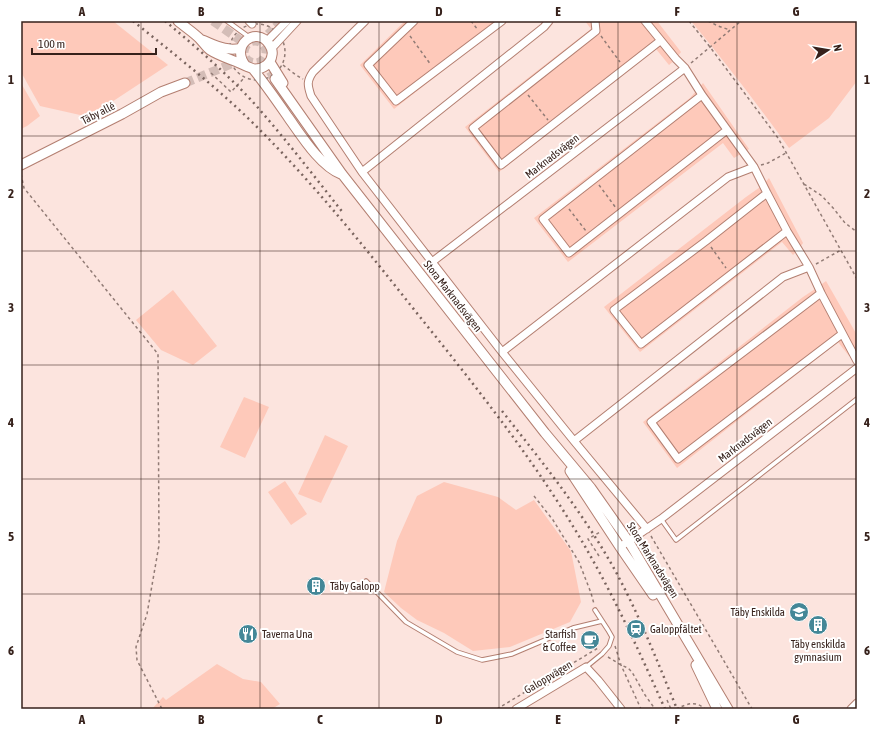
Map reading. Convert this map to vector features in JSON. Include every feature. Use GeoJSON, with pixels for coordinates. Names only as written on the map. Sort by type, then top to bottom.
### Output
{"type":"FeatureCollection","features":[{"type":"Feature","properties":{"kind":"street"},"geometry":{"type":"LineString","coordinates":[[178,21],[200,39],[209,49],[250,67],[261,68],[270,62],[272,55],[269,44],[263,38],[250,38],[246,40],[240,48],[234,50],[228,50],[200,39]]}},
{"type":"Feature","properties":{"kind":"street"},"geometry":{"type":"LineString","coordinates":[[269,44],[287,21]]}},
{"type":"Feature","properties":{"kind":"street"},"geometry":{"type":"LineString","coordinates":[[269,44],[297,21]]}},
{"type":"Feature","properties":{"kind":"street"},"geometry":{"type":"LineString","coordinates":[[365,21],[313,72],[308,81],[308,88],[312,96],[362,172],[502,352],[647,529]]}},
{"type":"Feature","properties":{"kind":"street"},"geometry":{"type":"LineString","coordinates":[[414,21],[368,65],[396,101],[502,21]]}},
{"type":"Feature","properties":{"kind":"street"},"geometry":{"type":"LineString","coordinates":[[362,172],[543,24],[549,21]]}},
{"type":"Feature","properties":{"kind":"street"},"geometry":{"type":"LineString","coordinates":[[595,21],[596,31],[473,128],[501,165],[660,40]]}},
{"type":"Feature","properties":{"kind":"street"},"geometry":{"type":"LineString","coordinates":[[645,21],[685,68],[702,96],[754,166],[787,231],[809,267],[821,294],[857,361]]}},
{"type":"Feature","properties":{"kind":"street"},"geometry":{"type":"LineString","coordinates":[[240,48],[240,56],[243,62],[250,67]]}},
{"type":"Feature","properties":{"kind":"street","name":"Stora Marknadsvägen"},"geometry":{"type":"LineString","coordinates":[[270,62],[338,160],[342,174]]}},
{"type":"Feature","properties":{"kind":"street","name":"Stora Marknadsvägen"},"geometry":{"type":"LineString","coordinates":[[250,67],[325,165],[333,171],[342,174]]}},
{"type":"Feature","properties":{"kind":"street","name":"Marknadsvägen"},"geometry":{"type":"LineString","coordinates":[[432,262],[685,68]]}},
{"type":"Feature","properties":{"kind":"street","name":"Stora Marknadsvägen"},"geometry":{"type":"LineString","coordinates":[[275,79],[342,174],[545,433],[591,488],[629,542],[728,709]]}},
{"type":"Feature","properties":{"kind":"street","name":"Täby allé"},"geometry":{"type":"LineString","coordinates":[[21,165],[122,114],[161,92],[186,83]]}},
{"type":"Feature","properties":{"kind":"street"},"geometry":{"type":"LineString","coordinates":[[702,96],[543,219],[564,248],[568,253],[727,130]]}},
{"type":"Feature","properties":{"kind":"street"},"geometry":{"type":"LineString","coordinates":[[502,352],[728,177],[754,166]]}},
{"type":"Feature","properties":{"kind":"street"},"geometry":{"type":"LineString","coordinates":[[767,193],[614,310],[641,344],[787,231]]}},
{"type":"Feature","properties":{"kind":"street"},"geometry":{"type":"LineString","coordinates":[[574,441],[782,277],[809,267]]}},
{"type":"Feature","properties":{"kind":"street"},"geometry":{"type":"LineString","coordinates":[[821,294],[651,422],[678,459],[842,334]]}},
{"type":"Feature","properties":{"kind":"street","name":"Marknadsvägen"},"geometry":{"type":"LineString","coordinates":[[620,547],[661,519],[857,368]]}},
{"type":"Feature","properties":{"kind":"street","name":"Stora Marknadsvägen"},"geometry":{"type":"LineString","coordinates":[[545,433],[620,547],[648,585],[695,662],[717,709]]}},
{"type":"Feature","properties":{"kind":"street","name":"Galoppvägen"},"geometry":{"type":"LineString","coordinates":[[516,709],[586,667],[621,709]]}},
{"type":"Feature","properties":{"kind":"street"},"geometry":{"type":"LineString","coordinates":[[851,709],[857,703]]}},
{"type":"Feature","properties":{"kind":"lane"},"geometry":{"type":"LineString","coordinates":[[227,21],[250,38]]}},
{"type":"Feature","properties":{"kind":"lane"},"geometry":{"type":"LineString","coordinates":[[661,519],[676,540],[857,399]]}},
{"type":"Feature","properties":{"kind":"lane"},"geometry":{"type":"LineString","coordinates":[[366,581],[406,622],[458,652],[482,660],[512,654],[573,628],[602,621]]}},
{"type":"Feature","properties":{"kind":"lane"},"geometry":{"type":"LineString","coordinates":[[586,667],[609,646],[612,637],[595,610]]}},
{"type":"Feature","properties":{"kind":"path"},"geometry":{"type":"LineString","coordinates":[[471,21],[483,36]]}},
{"type":"Feature","properties":{"kind":"path"},"geometry":{"type":"LineString","coordinates":[[689,21],[778,138],[857,279]]}},
{"type":"Feature","properties":{"kind":"path"},"geometry":{"type":"LineString","coordinates":[[708,21],[732,30]]}},
{"type":"Feature","properties":{"kind":"path"},"geometry":{"type":"LineString","coordinates":[[685,68],[742,21]]}},
{"type":"Feature","properties":{"kind":"path"},"geometry":{"type":"LineString","coordinates":[[405,30],[436,72]]}},
{"type":"Feature","properties":{"kind":"path"},"geometry":{"type":"LineString","coordinates":[[596,31],[624,68]]}},
{"type":"Feature","properties":{"kind":"path"},"geometry":{"type":"LineString","coordinates":[[231,40],[236,33]]}},
{"type":"Feature","properties":{"kind":"path"},"geometry":{"type":"LineString","coordinates":[[283,40],[285,57],[283,65],[296,75],[308,81]]}},
{"type":"Feature","properties":{"kind":"path"},"geometry":{"type":"LineString","coordinates":[[211,73],[230,92],[244,78]]}},
{"type":"Feature","properties":{"kind":"path"},"geometry":{"type":"LineString","coordinates":[[523,88],[552,126]]}},
{"type":"Feature","properties":{"kind":"path"},"geometry":{"type":"LineString","coordinates":[[754,166],[768,164],[786,154]]}},
{"type":"Feature","properties":{"kind":"path"},"geometry":{"type":"LineString","coordinates":[[21,174],[24,188],[158,354],[160,545],[147,614],[136,647],[137,660],[162,709]]}},
{"type":"Feature","properties":{"kind":"path"},"geometry":{"type":"LineString","coordinates":[[594,179],[620,213]]}},
{"type":"Feature","properties":{"kind":"path"},"geometry":{"type":"LineString","coordinates":[[803,183],[822,196],[845,223],[857,232]]}},
{"type":"Feature","properties":{"kind":"path"},"geometry":{"type":"LineString","coordinates":[[564,203],[590,236]]}},
{"type":"Feature","properties":{"kind":"path"},"geometry":{"type":"LineString","coordinates":[[706,241],[731,274]]}},
{"type":"Feature","properties":{"kind":"path"},"geometry":{"type":"LineString","coordinates":[[809,267],[841,250]]}},
{"type":"Feature","properties":{"kind":"path"},"geometry":{"type":"LineString","coordinates":[[534,496],[553,520],[579,562],[591,593],[595,610]]}},
{"type":"Feature","properties":{"kind":"path"},"geometry":{"type":"LineString","coordinates":[[647,529],[752,709]]}},
{"type":"Feature","properties":{"kind":"path"},"geometry":{"type":"LineString","coordinates":[[612,637],[621,665],[641,709]]}},
{"type":"Feature","properties":{"kind":"path"},"geometry":{"type":"LineString","coordinates":[[497,709],[598,648],[602,654],[628,668],[632,672],[655,709]]}},
{"type":"Feature","properties":{"kind":"path"},"geometry":{"type":"LineString","coordinates":[[667,700],[671,709]]}},
{"type":"Feature","properties":{"kind":"path"},"geometry":{"type":"LineString","coordinates":[[676,709],[693,703],[701,705],[705,709]]}},
{"type":"Feature","properties":{"kind":"shaded area"},"geometry":{"type":"Polygon","coordinates":[[[21,21],[113,21],[168,65],[89,117],[40,106],[21,72],[21,21]]]}},
{"type":"Feature","properties":{"kind":"shaded area"},"geometry":{"type":"Polygon","coordinates":[[[405,21],[507,21],[394,109],[360,65],[405,21]]]}},
{"type":"Feature","properties":{"kind":"shaded area"},"geometry":{"type":"Polygon","coordinates":[[[585,21],[657,21],[681,52],[669,65],[656,49],[499,172],[465,127],[591,29],[585,21]]]}},
{"type":"Feature","properties":{"kind":"shaded area"},"geometry":{"type":"Polygon","coordinates":[[[691,21],[857,21],[857,81],[829,118],[789,148],[691,21]]]}},
{"type":"Feature","properties":{"kind":"shaded area"},"geometry":{"type":"Polygon","coordinates":[[[21,83],[40,116],[21,129],[21,83]]]}},
{"type":"Feature","properties":{"kind":"shaded area"},"geometry":{"type":"Polygon","coordinates":[[[703,83],[749,149],[734,158],[723,143],[568,262],[534,218],[690,98],[703,83]]]}},
{"type":"Feature","properties":{"kind":"shaded area"},"geometry":{"type":"Polygon","coordinates":[[[769,178],[803,243],[798,250],[793,255],[782,242],[640,352],[604,307],[763,185],[769,178]]]}},
{"type":"Feature","properties":{"kind":"shaded area"},"geometry":{"type":"Polygon","coordinates":[[[826,281],[857,335],[857,348],[849,356],[838,342],[677,468],[643,422],[803,297],[826,281]]]}},
{"type":"Feature","properties":{"kind":"shaded area"},"geometry":{"type":"Polygon","coordinates":[[[173,290],[217,346],[193,365],[161,350],[136,320],[173,290]]]}},
{"type":"Feature","properties":{"kind":"shaded area"},"geometry":{"type":"Polygon","coordinates":[[[244,397],[269,407],[245,458],[220,447],[244,397]]]}},
{"type":"Feature","properties":{"kind":"shaded area"},"geometry":{"type":"Polygon","coordinates":[[[325,435],[348,446],[321,503],[298,494],[325,435]]]}},
{"type":"Feature","properties":{"kind":"shaded area"},"geometry":{"type":"Polygon","coordinates":[[[285,481],[307,514],[291,525],[268,492],[285,481]]]}},
{"type":"Feature","properties":{"kind":"shaded area"},"geometry":{"type":"Polygon","coordinates":[[[444,482],[498,497],[516,510],[534,500],[571,551],[581,602],[570,622],[510,647],[473,651],[444,633],[417,620],[401,608],[384,592],[397,541],[417,496],[444,482]]]}},
{"type":"Feature","properties":{"kind":"shaded area"},"geometry":{"type":"Polygon","coordinates":[[[217,664],[243,679],[261,682],[280,704],[272,709],[152,709],[163,697],[166,700],[217,664]]]}},
{"type":"Feature","properties":{"kind":"tunnel"},"geometry":{"type":"LineString","coordinates":[[213,21],[247,45]]}},
{"type":"Feature","properties":{"kind":"tunnel"},"geometry":{"type":"LineString","coordinates":[[260,41],[280,21]]}},
{"type":"Feature","properties":{"kind":"tunnel"},"geometry":{"type":"LineString","coordinates":[[255,41],[263,44],[266,52],[263,60],[255,63],[247,60],[244,52],[247,44],[255,41]]}},
{"type":"Feature","properties":{"kind":"tunnel"},"geometry":{"type":"LineString","coordinates":[[185,83],[241,60]]}},
{"type":"Feature","properties":{"kind":"tunnel"},"geometry":{"type":"LineString","coordinates":[[263,60],[275,79]]}},
{"type":"Feature","properties":{"kind":"railway"},"geometry":{"type":"LineString","coordinates":[[133,21],[227,99],[278,148],[318,192],[356,238],[480,393],[544,481],[583,543],[616,604],[665,709]]}},
{"type":"Feature","properties":{"kind":"railway"},"geometry":{"type":"LineString","coordinates":[[165,21],[210,60],[252,101],[344,214]]}},
{"type":"Feature","properties":{"kind":"railway"},"geometry":{"type":"LineString","coordinates":[[502,411],[563,490],[605,552],[633,607],[677,709]]}},
{"type":"Feature","properties":{"kind":"place","name":"Täby Galopp"},"geometry":{"type":"Point","coordinates":[316,586]}},
{"type":"Feature","properties":{"kind":"place","name":"Täby Enskilda"},"geometry":{"type":"Point","coordinates":[799,612]}},
{"type":"Feature","properties":{"kind":"place","name":"Täby enskilda gymnasium"},"geometry":{"type":"Point","coordinates":[818,625]}},
{"type":"Feature","properties":{"kind":"place","name":"Galoppfältet"},"geometry":{"type":"Point","coordinates":[636,629]}},
{"type":"Feature","properties":{"kind":"place","name":"Taverna Una"},"geometry":{"type":"Point","coordinates":[248,634]}},
{"type":"Feature","properties":{"kind":"place","name":"Starfish & Coffee"},"geometry":{"type":"Point","coordinates":[590,640]}}]}
